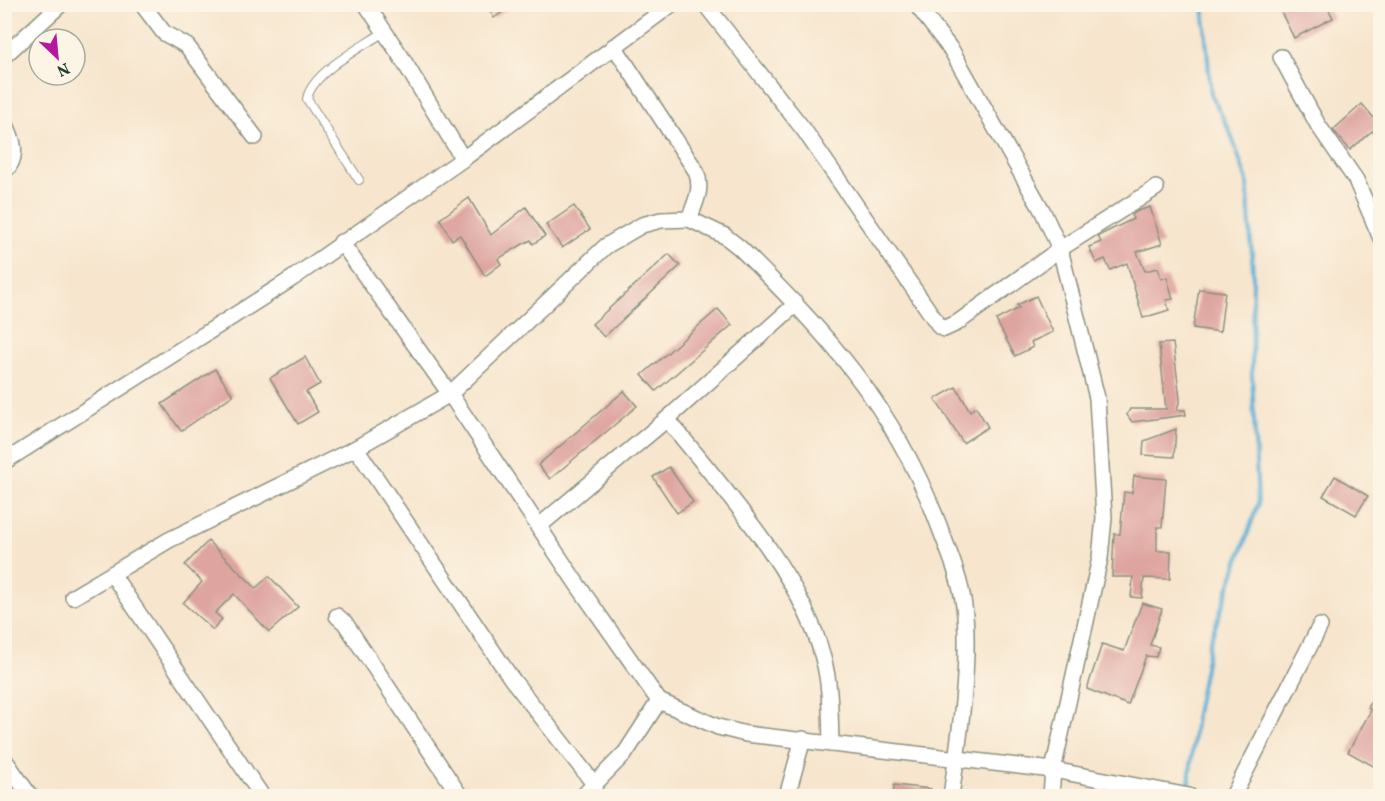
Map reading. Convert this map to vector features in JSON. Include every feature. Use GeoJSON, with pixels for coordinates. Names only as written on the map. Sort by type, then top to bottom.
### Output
{"type":"FeatureCollection","features":[{"type":"Feature","properties":{"kind":"street"},"geometry":{"type":"LineString","coordinates":[[4,56],[61,4]]}},
{"type":"Feature","properties":{"kind":"street"},"geometry":{"type":"LineString","coordinates":[[142,4],[164,33],[187,46],[255,137]]}},
{"type":"Feature","properties":{"kind":"street"},"geometry":{"type":"LineString","coordinates":[[4,462],[293,278],[341,242],[463,159],[672,4]]}},
{"type":"Feature","properties":{"kind":"street"},"geometry":{"type":"LineString","coordinates":[[705,4],[804,130],[940,327],[950,327],[957,323],[1060,249],[1156,188]]}},
{"type":"Feature","properties":{"kind":"street"},"geometry":{"type":"LineString","coordinates":[[916,4],[952,51],[1026,181],[1060,249],[1097,398],[1104,518],[1100,558],[1053,770],[1051,796]]}},
{"type":"Feature","properties":{"kind":"street"},"geometry":{"type":"LineString","coordinates":[[368,5],[463,159]]}},
{"type":"Feature","properties":{"kind":"street"},"geometry":{"type":"LineString","coordinates":[[614,46],[696,171],[700,181],[700,194],[689,219]]}},
{"type":"Feature","properties":{"kind":"street"},"geometry":{"type":"LineString","coordinates":[[1281,57],[1318,125],[1356,180],[1379,227]]}},
{"type":"Feature","properties":{"kind":"street"},"geometry":{"type":"LineString","coordinates":[[4,121],[13,137],[14,148],[12,161],[4,172]]}},
{"type":"Feature","properties":{"kind":"street"},"geometry":{"type":"LineString","coordinates":[[73,597],[170,540],[356,448],[450,394],[606,246],[642,225],[661,220],[689,219],[725,236],[740,248],[839,351],[869,389],[929,499],[952,561],[963,604],[966,639],[957,757],[951,796]]}},
{"type":"Feature","properties":{"kind":"street"},"geometry":{"type":"LineString","coordinates":[[341,242],[450,394],[538,527],[659,701],[718,727],[746,734],[1053,770],[1183,795]]}},
{"type":"Feature","properties":{"kind":"street"},"geometry":{"type":"LineString","coordinates":[[538,527],[667,419],[796,304]]}},
{"type":"Feature","properties":{"kind":"street"},"geometry":{"type":"LineString","coordinates":[[667,419],[756,534],[801,601],[824,658],[829,693],[831,744]]}},
{"type":"Feature","properties":{"kind":"street"},"geometry":{"type":"LineString","coordinates":[[356,448],[511,678],[595,785]]}},
{"type":"Feature","properties":{"kind":"street"},"geometry":{"type":"LineString","coordinates":[[112,574],[262,796]]}},
{"type":"Feature","properties":{"kind":"street"},"geometry":{"type":"LineString","coordinates":[[338,616],[345,622],[460,796]]}},
{"type":"Feature","properties":{"kind":"street"},"geometry":{"type":"LineString","coordinates":[[1233,796],[1320,626]]}},
{"type":"Feature","properties":{"kind":"street"},"geometry":{"type":"LineString","coordinates":[[583,796],[626,752],[659,701]]}},
{"type":"Feature","properties":{"kind":"street"},"geometry":{"type":"LineString","coordinates":[[787,796],[803,740]]}},
{"type":"Feature","properties":{"kind":"street"},"geometry":{"type":"LineString","coordinates":[[4,759],[30,796]]}},
{"type":"Feature","properties":{"kind":"lane"},"geometry":{"type":"LineString","coordinates":[[359,180],[307,99],[309,88],[318,78],[384,32]]}},
{"type":"Feature","properties":{"kind":"building"},"geometry":{"type":"Polygon","coordinates":[[[486,4],[514,4],[494,18],[486,4]]]}},
{"type":"Feature","properties":{"kind":"building"},"geometry":{"type":"Polygon","coordinates":[[[1277,4],[1326,4],[1333,18],[1294,38],[1277,4]]]}},
{"type":"Feature","properties":{"kind":"building"},"geometry":{"type":"Polygon","coordinates":[[[1362,104],[1380,125],[1380,140],[1372,131],[1350,150],[1333,130],[1362,104]]]}},
{"type":"Feature","properties":{"kind":"building"},"geometry":{"type":"Polygon","coordinates":[[[469,198],[491,235],[526,207],[545,236],[533,244],[531,240],[498,259],[501,264],[485,276],[460,235],[452,240],[440,219],[469,198]]]}},
{"type":"Feature","properties":{"kind":"building"},"geometry":{"type":"Polygon","coordinates":[[[574,206],[590,229],[562,248],[546,225],[574,206]]]}},
{"type":"Feature","properties":{"kind":"building"},"geometry":{"type":"Polygon","coordinates":[[[1150,207],[1162,244],[1137,252],[1145,271],[1158,268],[1161,279],[1167,277],[1173,299],[1166,300],[1169,310],[1143,318],[1127,263],[1110,270],[1105,259],[1096,263],[1089,247],[1101,242],[1098,236],[1133,219],[1132,215],[1138,211],[1150,207]]]}},
{"type":"Feature","properties":{"kind":"building"},"geometry":{"type":"Polygon","coordinates":[[[669,254],[680,266],[604,337],[592,324],[669,254]]]}},
{"type":"Feature","properties":{"kind":"building"},"geometry":{"type":"Polygon","coordinates":[[[1199,289],[1225,292],[1220,332],[1193,328],[1199,289]]]}},
{"type":"Feature","properties":{"kind":"building"},"geometry":{"type":"Polygon","coordinates":[[[1036,296],[1053,332],[1031,342],[1033,347],[1015,356],[996,320],[1019,308],[1017,305],[1036,296]]]}},
{"type":"Feature","properties":{"kind":"building"},"geometry":{"type":"Polygon","coordinates":[[[718,309],[732,325],[656,391],[642,375],[718,309]]]}},
{"type":"Feature","properties":{"kind":"building"},"geometry":{"type":"Polygon","coordinates":[[[1173,343],[1180,399],[1177,410],[1185,410],[1186,415],[1132,422],[1127,415],[1130,409],[1166,409],[1159,344],[1173,343]]]}},
{"type":"Feature","properties":{"kind":"building"},"geometry":{"type":"Polygon","coordinates":[[[305,357],[320,384],[306,392],[318,412],[298,424],[270,378],[305,357]]]}},
{"type":"Feature","properties":{"kind":"building"},"geometry":{"type":"Polygon","coordinates":[[[215,369],[233,395],[181,431],[162,404],[215,369]]]}},
{"type":"Feature","properties":{"kind":"building"},"geometry":{"type":"Polygon","coordinates":[[[956,387],[970,411],[976,407],[988,427],[963,443],[935,399],[956,387]]]}},
{"type":"Feature","properties":{"kind":"building"},"geometry":{"type":"Polygon","coordinates":[[[624,391],[637,406],[550,479],[538,465],[624,391]]]}},
{"type":"Feature","properties":{"kind":"building"},"geometry":{"type":"Polygon","coordinates":[[[1176,429],[1174,457],[1143,455],[1144,441],[1176,429]]]}},
{"type":"Feature","properties":{"kind":"building"},"geometry":{"type":"Polygon","coordinates":[[[669,467],[693,502],[677,513],[653,477],[669,467]]]}},
{"type":"Feature","properties":{"kind":"building"},"geometry":{"type":"Polygon","coordinates":[[[1134,476],[1166,479],[1162,527],[1157,527],[1157,551],[1171,551],[1170,579],[1144,578],[1142,598],[1131,597],[1133,577],[1112,577],[1114,534],[1120,534],[1124,492],[1132,493],[1134,476]]]}},
{"type":"Feature","properties":{"kind":"building"},"geometry":{"type":"Polygon","coordinates":[[[1335,476],[1368,496],[1356,515],[1323,496],[1335,476]]]}},
{"type":"Feature","properties":{"kind":"building"},"geometry":{"type":"Polygon","coordinates":[[[208,541],[256,588],[269,576],[298,607],[269,632],[234,594],[215,613],[222,619],[213,630],[183,603],[202,582],[185,565],[208,541]]]}},
{"type":"Feature","properties":{"kind":"building"},"geometry":{"type":"Polygon","coordinates":[[[1142,603],[1162,609],[1150,645],[1159,647],[1156,657],[1146,656],[1128,705],[1087,689],[1102,644],[1124,651],[1142,603]]]}},
{"type":"Feature","properties":{"kind":"building"},"geometry":{"type":"Polygon","coordinates":[[[1380,685],[1380,762],[1377,768],[1348,752],[1371,710],[1368,708],[1380,685]]]}},
{"type":"Feature","properties":{"kind":"building"},"geometry":{"type":"Polygon","coordinates":[[[894,785],[931,789],[930,796],[893,796],[894,785]]]}},
{"type":"Feature","properties":{"kind":"waterway"},"geometry":{"type":"LineString","coordinates":[[1188,793],[1196,714],[1210,641],[1258,504],[1252,375],[1253,271],[1247,181],[1230,132],[1211,94],[1203,4]]}}]}
